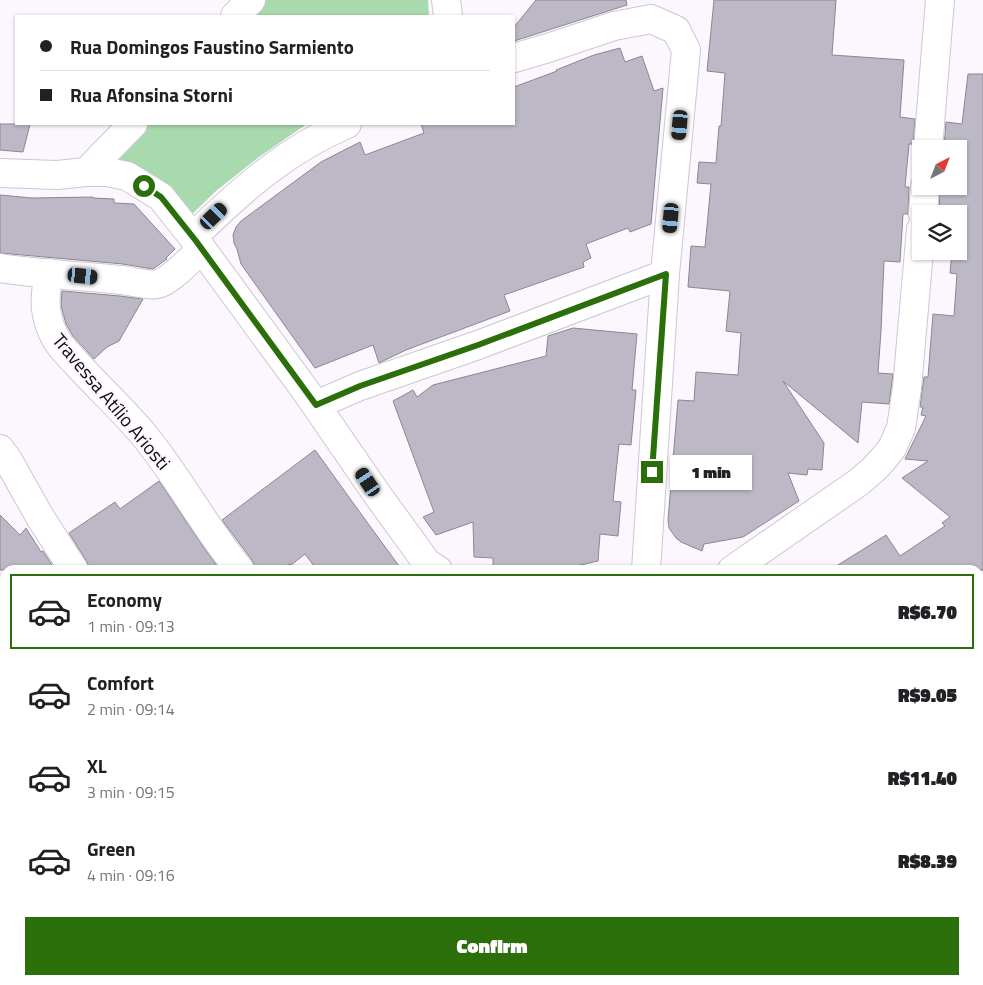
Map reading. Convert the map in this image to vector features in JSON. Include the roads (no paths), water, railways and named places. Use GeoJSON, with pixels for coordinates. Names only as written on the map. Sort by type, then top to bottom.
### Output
{"type":"FeatureCollection","features":[{"type":"Feature","properties":{"kind":"street"},"geometry":{"type":"LineString","coordinates":[[236,15],[251,0]]}},
{"type":"Feature","properties":{"kind":"street"},"geometry":{"type":"LineString","coordinates":[[446,0],[448,15]]}},
{"type":"Feature","properties":{"kind":"street"},"geometry":{"type":"LineString","coordinates":[[929,140],[940,0]]}},
{"type":"Feature","properties":{"kind":"street"},"geometry":{"type":"LineString","coordinates":[[515,58],[614,26],[651,19],[676,30],[686,50],[666,274],[646,565]]}},
{"type":"Feature","properties":{"kind":"street"},"geometry":{"type":"LineString","coordinates":[[86,172],[131,125]]}},
{"type":"Feature","properties":{"kind":"street"},"geometry":{"type":"LineString","coordinates":[[0,268],[128,280],[156,285],[167,280],[225,206],[271,168],[324,133],[344,125]]}},
{"type":"Feature","properties":{"kind":"street"},"geometry":{"type":"LineString","coordinates":[[0,173],[57,175],[107,172],[127,176],[161,197],[316,405],[379,497],[430,565]]}},
{"type":"Feature","properties":{"kind":"street"},"geometry":{"type":"LineString","coordinates":[[739,565],[859,482],[874,469],[892,448],[901,428],[907,388],[918,260]]}},
{"type":"Feature","properties":{"kind":"street","name":"Travessa Atílio Ariosti"},"geometry":{"type":"LineString","coordinates":[[49,273],[45,292],[46,317],[56,340],[143,434],[236,565]]}},
{"type":"Feature","properties":{"kind":"street"},"geometry":{"type":"LineString","coordinates":[[316,405],[360,386],[478,345],[666,274]]}},
{"type":"Feature","properties":{"kind":"street"},"geometry":{"type":"LineString","coordinates":[[0,449],[71,565]]}}]}
